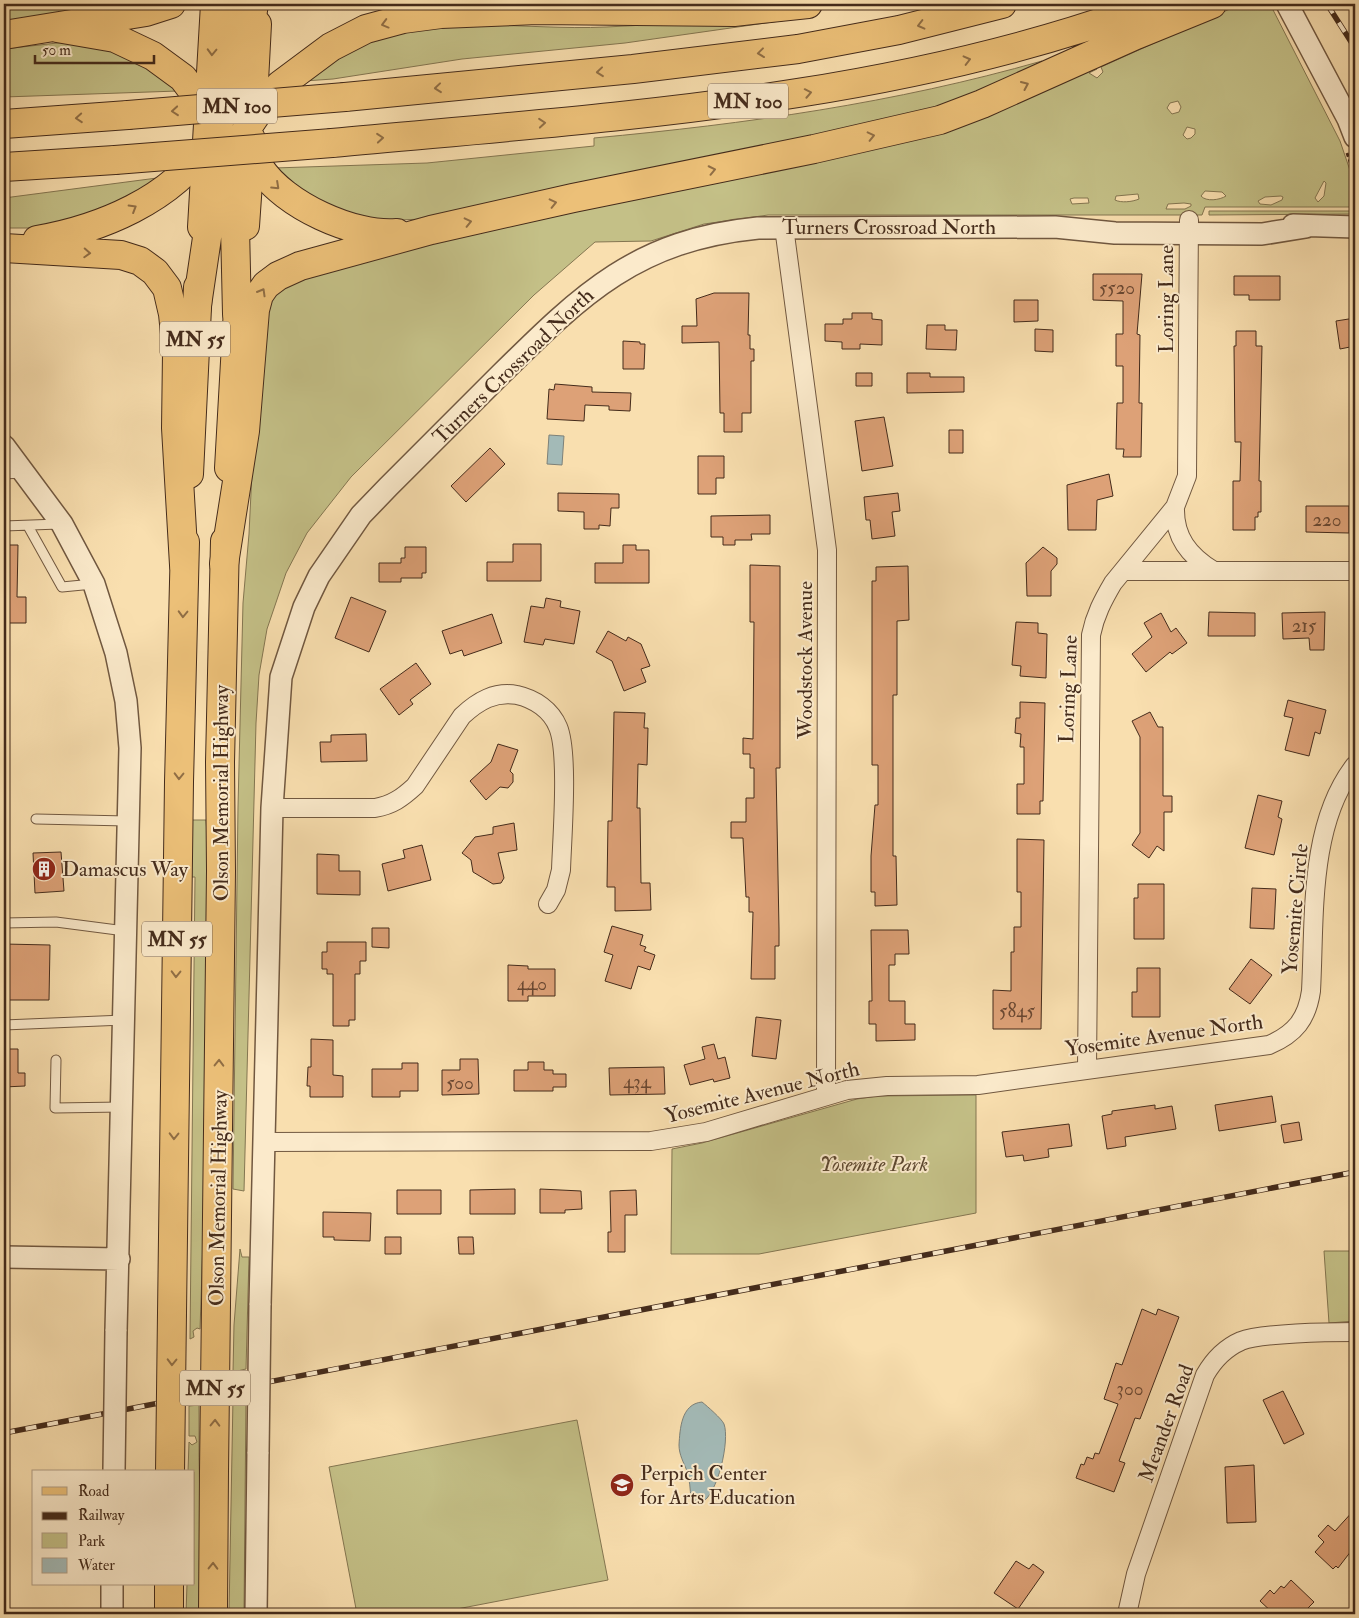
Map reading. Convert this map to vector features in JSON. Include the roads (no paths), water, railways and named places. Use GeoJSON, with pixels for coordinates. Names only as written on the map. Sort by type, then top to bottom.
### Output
{"type":"FeatureCollection","features":[{"type":"Feature","properties":{"kind":"main road"},"geometry":{"type":"LineString","coordinates":[[4,35],[57,28],[146,12],[172,4]]}},
{"type":"Feature","properties":{"kind":"main road","name":"Olson Memorial Highway"},"geometry":{"type":"LineString","coordinates":[[170,1470],[178,782],[184,565],[196,312],[211,129],[215,4]]}},
{"type":"Feature","properties":{"kind":"main road"},"geometry":{"type":"LineString","coordinates":[[227,4],[236,78],[259,166],[266,177],[307,209],[335,222],[372,232],[393,234],[431,230]]}},
{"type":"Feature","properties":{"kind":"main road"},"geometry":{"type":"LineString","coordinates":[[4,247],[69,235],[128,211],[173,181],[211,129],[236,78],[251,28],[254,4]]}},
{"type":"Feature","properties":{"kind":"main road","name":"Olson Memorial Highway"},"geometry":{"type":"LineString","coordinates":[[213,1614],[224,564],[237,314],[258,4]]}},
{"type":"Feature","properties":{"kind":"main road"},"geometry":{"type":"LineString","coordinates":[[481,4],[537,10]]}},
{"type":"Feature","properties":{"kind":"main road"},"geometry":{"type":"LineString","coordinates":[[196,312],[213,206],[230,162],[265,102],[292,75],[331,47],[366,29],[403,19],[441,14],[537,10],[734,12],[808,4]]}},
{"type":"Feature","properties":{"kind":"main road","name":"MN 100"},"geometry":{"type":"LineString","coordinates":[[4,124],[345,97],[633,69],[798,49],[899,30],[1002,4]]}},
{"type":"Feature","properties":{"kind":"main road","name":"MN 100"},"geometry":{"type":"LineString","coordinates":[[4,167],[332,143],[632,114],[796,95],[961,62],[1047,40],[1153,4]]}},
{"type":"Feature","properties":{"kind":"main road"},"geometry":{"type":"LineString","coordinates":[[224,564],[245,432],[255,310],[266,284],[278,276],[300,266],[431,230],[814,149],[940,120],[982,104],[1136,35],[1212,4]]}},
{"type":"Feature","properties":{"kind":"main road"},"geometry":{"type":"LineString","coordinates":[[57,28],[115,38],[153,56],[183,78],[230,162],[234,184],[237,314]]}},
{"type":"Feature","properties":{"kind":"main road"},"geometry":{"type":"LineString","coordinates":[[4,247],[120,255],[140,261],[155,272],[167,288],[173,314],[177,353],[176,428],[184,565]]}},
{"type":"Feature","properties":{"kind":"main road"},"geometry":{"type":"LineString","coordinates":[[169,1586],[169,1614]]}},
{"type":"Feature","properties":{"kind":"street"},"geometry":{"type":"LineString","coordinates":[[1287,4],[1348,119],[1355,137]]}},
{"type":"Feature","properties":{"kind":"street","name":"Turners Crossroad North"},"geometry":{"type":"LineString","coordinates":[[256,1614],[260,1305],[272,808],[278,703],[281,677],[304,607],[319,576],[361,515],[559,316],[601,282],[648,256],[697,238],[730,230],[784,227],[1056,227],[1115,233],[1189,227],[1262,234],[1306,227],[1355,227]]}},
{"type":"Feature","properties":{"kind":"street","name":"Woodstock Avenue"},"geometry":{"type":"LineString","coordinates":[[784,227],[827,550],[826,1096]]}},
{"type":"Feature","properties":{"kind":"street","name":"Loring Lane"},"geometry":{"type":"LineString","coordinates":[[1087,1069],[1090,647],[1098,609],[1113,583],[1175,507],[1183,490],[1188,462],[1189,227]]}},
{"type":"Feature","properties":{"kind":"street"},"geometry":{"type":"LineString","coordinates":[[4,446],[13,473],[62,524],[94,584],[114,645],[126,701],[130,748],[114,1470]]}},
{"type":"Feature","properties":{"kind":"street"},"geometry":{"type":"LineString","coordinates":[[1175,507],[1175,518],[1182,542],[1189,553],[1215,572]]}},
{"type":"Feature","properties":{"kind":"street"},"geometry":{"type":"LineString","coordinates":[[1124,571],[1355,572]]}},
{"type":"Feature","properties":{"kind":"street"},"geometry":{"type":"LineString","coordinates":[[272,808],[375,808],[386,806],[405,795],[414,786],[462,716],[470,708],[490,697],[499,695],[524,697],[534,700],[551,716],[562,740],[561,870],[556,890],[548,904]]}},
{"type":"Feature","properties":{"kind":"street","name":"Yosemite Circle"},"geometry":{"type":"LineString","coordinates":[[1295,1030],[1307,1011],[1311,991],[1320,851],[1334,803],[1354,769]]}},
{"type":"Feature","properties":{"kind":"street","name":"Yosemite Avenue North"},"geometry":{"type":"LineString","coordinates":[[264,1142],[651,1141],[706,1132],[826,1096],[869,1087],[978,1085],[1256,1047],[1280,1040],[1295,1030]]}},
{"type":"Feature","properties":{"kind":"street"},"geometry":{"type":"LineString","coordinates":[[4,1257],[119,1258]]}},
{"type":"Feature","properties":{"kind":"street","name":"Meander Road"},"geometry":{"type":"LineString","coordinates":[[1127,1614],[1136,1574],[1205,1375],[1212,1363],[1229,1348],[1250,1338],[1355,1332]]}},
{"type":"Feature","properties":{"kind":"street"},"geometry":{"type":"LineString","coordinates":[[112,1586],[112,1614]]}},
{"type":"Feature","properties":{"kind":"lane"},"geometry":{"type":"LineString","coordinates":[[4,526],[62,524]]}},
{"type":"Feature","properties":{"kind":"lane"},"geometry":{"type":"LineString","coordinates":[[28,526],[62,587],[94,584]]}},
{"type":"Feature","properties":{"kind":"lane"},"geometry":{"type":"LineString","coordinates":[[36,819],[128,821]]}},
{"type":"Feature","properties":{"kind":"lane"},"geometry":{"type":"LineString","coordinates":[[4,923],[56,922],[125,932]]}},
{"type":"Feature","properties":{"kind":"lane"},"geometry":{"type":"LineString","coordinates":[[4,1026],[124,1020]]}},
{"type":"Feature","properties":{"kind":"lane"},"geometry":{"type":"LineString","coordinates":[[56,1060],[55,1108],[122,1107]]}},
{"type":"Feature","properties":{"kind":"water"},"geometry":{"type":"Polygon","coordinates":[[[549,435],[564,436],[562,465],[547,464],[549,435]]]}},
{"type":"Feature","properties":{"kind":"water"},"geometry":{"type":"Polygon","coordinates":[[[702,1402],[723,1422],[725,1442],[721,1466],[713,1490],[701,1503],[691,1498],[688,1474],[679,1445],[681,1425],[686,1412],[690,1407],[702,1402]]]}},
{"type":"Feature","properties":{"kind":"railway"},"geometry":{"type":"LineString","coordinates":[[1327,4],[1355,48]]}},
{"type":"Feature","properties":{"kind":"railway"},"geometry":{"type":"LineString","coordinates":[[4,1433],[1355,1172]]}},
{"type":"Feature","properties":{"kind":"place","name":"Damascus Way"},"geometry":{"type":"Point","coordinates":[44,869]}},
{"type":"Feature","properties":{"kind":"place","name":"Perpich Center for Arts Education"},"geometry":{"type":"Point","coordinates":[622,1485]}},
{"type":"Feature","properties":{"kind":"park label","name":"Yosemite Park"},"geometry":{"type":"Point","coordinates":[874,1164]}}]}
